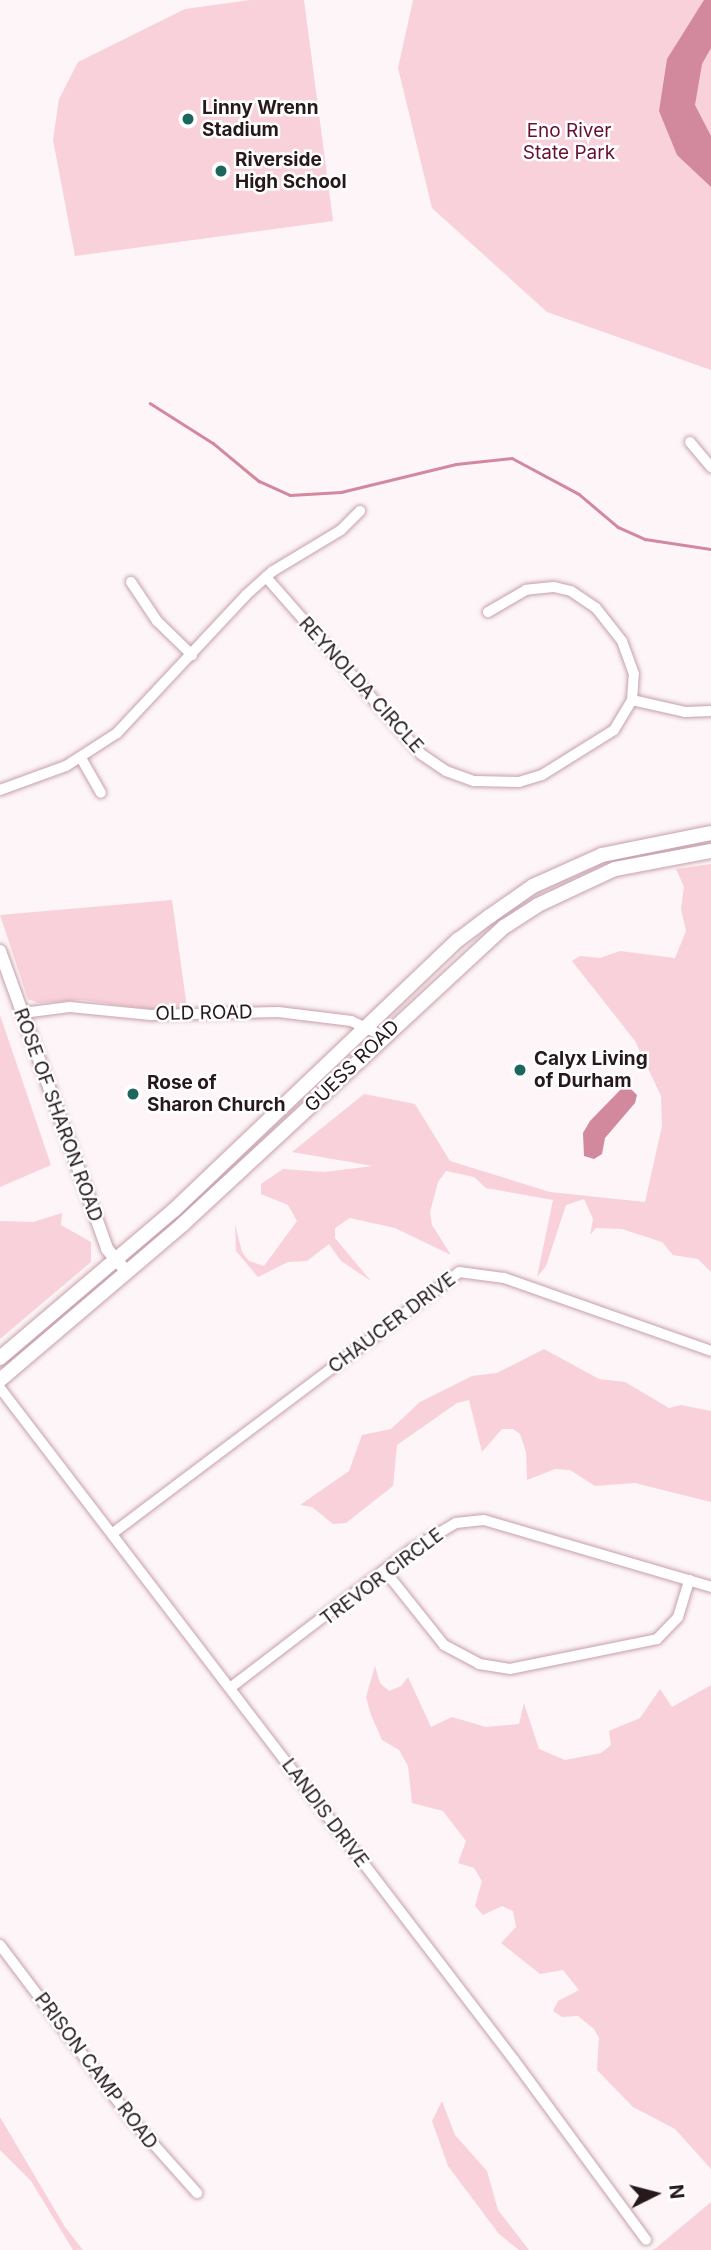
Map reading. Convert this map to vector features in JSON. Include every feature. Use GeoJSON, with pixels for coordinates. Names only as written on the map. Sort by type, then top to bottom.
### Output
{"type":"FeatureCollection","features":[{"type":"Feature","properties":{"kind":"main road","name":"GUESS ROAD"},"geometry":{"type":"LineString","coordinates":[[0,1357],[116,1260],[458,940],[533,886],[615,851],[711,833]]}},
{"type":"Feature","properties":{"kind":"main road","name":"GUESS ROAD"},"geometry":{"type":"LineString","coordinates":[[0,1380],[127,1272],[472,953],[538,905],[615,869],[711,851]]}},
{"type":"Feature","properties":{"kind":"street"},"geometry":{"type":"LineString","coordinates":[[690,442],[711,467]]}},
{"type":"Feature","properties":{"kind":"street"},"geometry":{"type":"LineString","coordinates":[[0,790],[81,758],[117,733],[266,577],[341,530],[360,511]]}},
{"type":"Feature","properties":{"kind":"street","name":"REYNOLDA CIRCLE"},"geometry":{"type":"LineString","coordinates":[[266,577],[421,754],[459,777],[503,783],[542,775],[605,738],[621,722],[632,700]]}},
{"type":"Feature","properties":{"kind":"street"},"geometry":{"type":"LineString","coordinates":[[131,582],[157,621],[192,655]]}},
{"type":"Feature","properties":{"kind":"street"},"geometry":{"type":"LineString","coordinates":[[488,612],[541,587],[580,595],[596,608],[628,651],[634,674],[632,700],[685,712],[711,711]]}},
{"type":"Feature","properties":{"kind":"street"},"geometry":{"type":"LineString","coordinates":[[81,758],[101,793]]}},
{"type":"Feature","properties":{"kind":"street","name":"ROSE OF SHARON ROAD"},"geometry":{"type":"LineString","coordinates":[[0,951],[107,1249],[127,1272]]}},
{"type":"Feature","properties":{"kind":"street","name":"OLD ROAD"},"geometry":{"type":"LineString","coordinates":[[23,1013],[70,1007],[151,1015],[278,1012],[351,1021],[383,1036]]}},
{"type":"Feature","properties":{"kind":"street","name":"CHAUCER DRIVE"},"geometry":{"type":"LineString","coordinates":[[113,1534],[458,1272],[495,1276],[711,1351]]}},
{"type":"Feature","properties":{"kind":"street","name":"LANDIS DRIVE"},"geometry":{"type":"LineString","coordinates":[[0,1388],[646,2240]]}},
{"type":"Feature","properties":{"kind":"street","name":"TREVOR CIRCLE"},"geometry":{"type":"LineString","coordinates":[[230,1688],[385,1571],[450,1526],[484,1520],[711,1587]]}},
{"type":"Feature","properties":{"kind":"street"},"geometry":{"type":"LineString","coordinates":[[385,1571],[444,1645],[479,1664],[510,1669],[657,1639],[678,1617],[689,1580]]}},
{"type":"Feature","properties":{"kind":"street","name":"PRISON CAMP ROAD"},"geometry":{"type":"LineString","coordinates":[[0,1945],[132,2120],[197,2193]]}},
{"type":"Feature","properties":{"kind":"green space","name":"Linny Wrenn Stadium"},"geometry":{"type":"Polygon","coordinates":[[[250,0],[304,0],[333,221],[75,256],[53,140],[59,99],[78,62],[185,9],[250,0]]]}},
{"type":"Feature","properties":{"kind":"green space","name":"Eno River State Park"},"geometry":{"type":"Polygon","coordinates":[[[413,0],[711,0],[711,370],[547,312],[432,208],[398,68],[413,0]]]}},
{"type":"Feature","properties":{"kind":"green space"},"geometry":{"type":"Polygon","coordinates":[[[711,864],[711,1272],[698,1259],[673,1255],[662,1242],[622,1229],[596,1228],[590,1235],[593,1219],[584,1199],[566,1205],[546,1266],[537,1277],[553,1200],[486,1188],[474,1177],[446,1171],[438,1182],[430,1212],[432,1225],[451,1255],[395,1228],[350,1218],[335,1228],[335,1238],[371,1281],[341,1261],[329,1244],[307,1261],[288,1262],[258,1277],[236,1251],[235,1224],[242,1252],[249,1261],[264,1266],[297,1221],[288,1205],[261,1194],[261,1184],[283,1169],[324,1172],[373,1166],[292,1152],[364,1094],[415,1104],[450,1161],[550,1192],[645,1202],[662,1126],[661,1096],[635,1041],[572,961],[580,956],[600,958],[620,951],[675,958],[686,931],[681,909],[684,887],[676,869],[711,864]]]}},
{"type":"Feature","properties":{"kind":"green space"},"geometry":{"type":"Polygon","coordinates":[[[172,900],[187,1008],[149,1009],[82,1000],[38,1003],[28,999],[0,915],[172,900]]]}},
{"type":"Feature","properties":{"kind":"green space"},"geometry":{"type":"Polygon","coordinates":[[[0,1015],[51,1165],[0,1187],[0,1015]]]}},
{"type":"Feature","properties":{"kind":"green space"},"geometry":{"type":"Polygon","coordinates":[[[62,1213],[61,1225],[91,1242],[91,1262],[0,1339],[0,1221],[33,1222],[62,1213]]]}},
{"type":"Feature","properties":{"kind":"green space"},"geometry":{"type":"Polygon","coordinates":[[[544,1349],[599,1379],[625,1382],[669,1408],[681,1405],[711,1411],[711,1502],[635,1483],[595,1486],[570,1470],[555,1469],[527,1480],[526,1452],[520,1434],[513,1429],[502,1429],[482,1452],[469,1400],[457,1403],[397,1445],[393,1486],[346,1523],[333,1524],[312,1507],[300,1505],[349,1471],[362,1435],[391,1429],[420,1402],[472,1376],[497,1373],[544,1349]]]}},
{"type":"Feature","properties":{"kind":"green space"},"geometry":{"type":"Polygon","coordinates":[[[375,1666],[380,1683],[389,1691],[401,1686],[408,1677],[431,1727],[452,1717],[486,1727],[519,1724],[524,1703],[539,1749],[565,1760],[601,1753],[611,1745],[609,1731],[640,1718],[660,1689],[672,1707],[711,1685],[711,2169],[675,2129],[633,2107],[597,2070],[599,2038],[594,2029],[578,2016],[562,2017],[553,2011],[558,2001],[579,1990],[563,1970],[540,1974],[501,1943],[516,1927],[513,1911],[502,1906],[483,1915],[475,1906],[482,1881],[474,1868],[458,1863],[466,1841],[443,1811],[412,1803],[408,1766],[399,1750],[382,1740],[371,1715],[366,1697],[375,1666]]]}},
{"type":"Feature","properties":{"kind":"green space"},"geometry":{"type":"Polygon","coordinates":[[[442,2101],[455,2135],[487,2171],[498,2210],[529,2250],[519,2250],[499,2234],[448,2166],[432,2121],[442,2101]]]}},
{"type":"Feature","properties":{"kind":"green space"},"geometry":{"type":"Polygon","coordinates":[[[0,2117],[65,2227],[83,2250],[73,2250],[31,2181],[0,2150],[0,2117]]]}},
{"type":"Feature","properties":{"kind":"green space"},"geometry":{"type":"Polygon","coordinates":[[[711,2202],[711,2250],[651,2250],[656,2248],[711,2202]]]}},
{"type":"Feature","properties":{"kind":"shaded area"},"geometry":{"type":"Polygon","coordinates":[[[704,0],[711,0],[711,48],[702,64],[695,105],[711,136],[711,187],[677,155],[659,111],[667,59],[704,0]]]}},
{"type":"Feature","properties":{"kind":"shaded area"},"geometry":{"type":"Polygon","coordinates":[[[626,1084],[637,1095],[635,1103],[605,1138],[602,1154],[594,1159],[584,1156],[583,1133],[590,1121],[626,1084]]]}},
{"type":"Feature","properties":{"kind":"waterway"},"geometry":{"type":"LineString","coordinates":[[150,403],[213,443],[259,481],[290,495],[341,492],[456,464],[512,458],[579,494],[618,527],[645,539],[711,549]]}},
{"type":"Feature","properties":{"kind":"place","name":"Linny Wrenn Stadium"},"geometry":{"type":"Point","coordinates":[188,119]}},
{"type":"Feature","properties":{"kind":"place","name":"Riverside High School"},"geometry":{"type":"Point","coordinates":[221,171]}},
{"type":"Feature","properties":{"kind":"place","name":"Calyx Living of Durham"},"geometry":{"type":"Point","coordinates":[520,1070]}},
{"type":"Feature","properties":{"kind":"place","name":"Rose of Sharon Church"},"geometry":{"type":"Point","coordinates":[133,1094]}}]}
